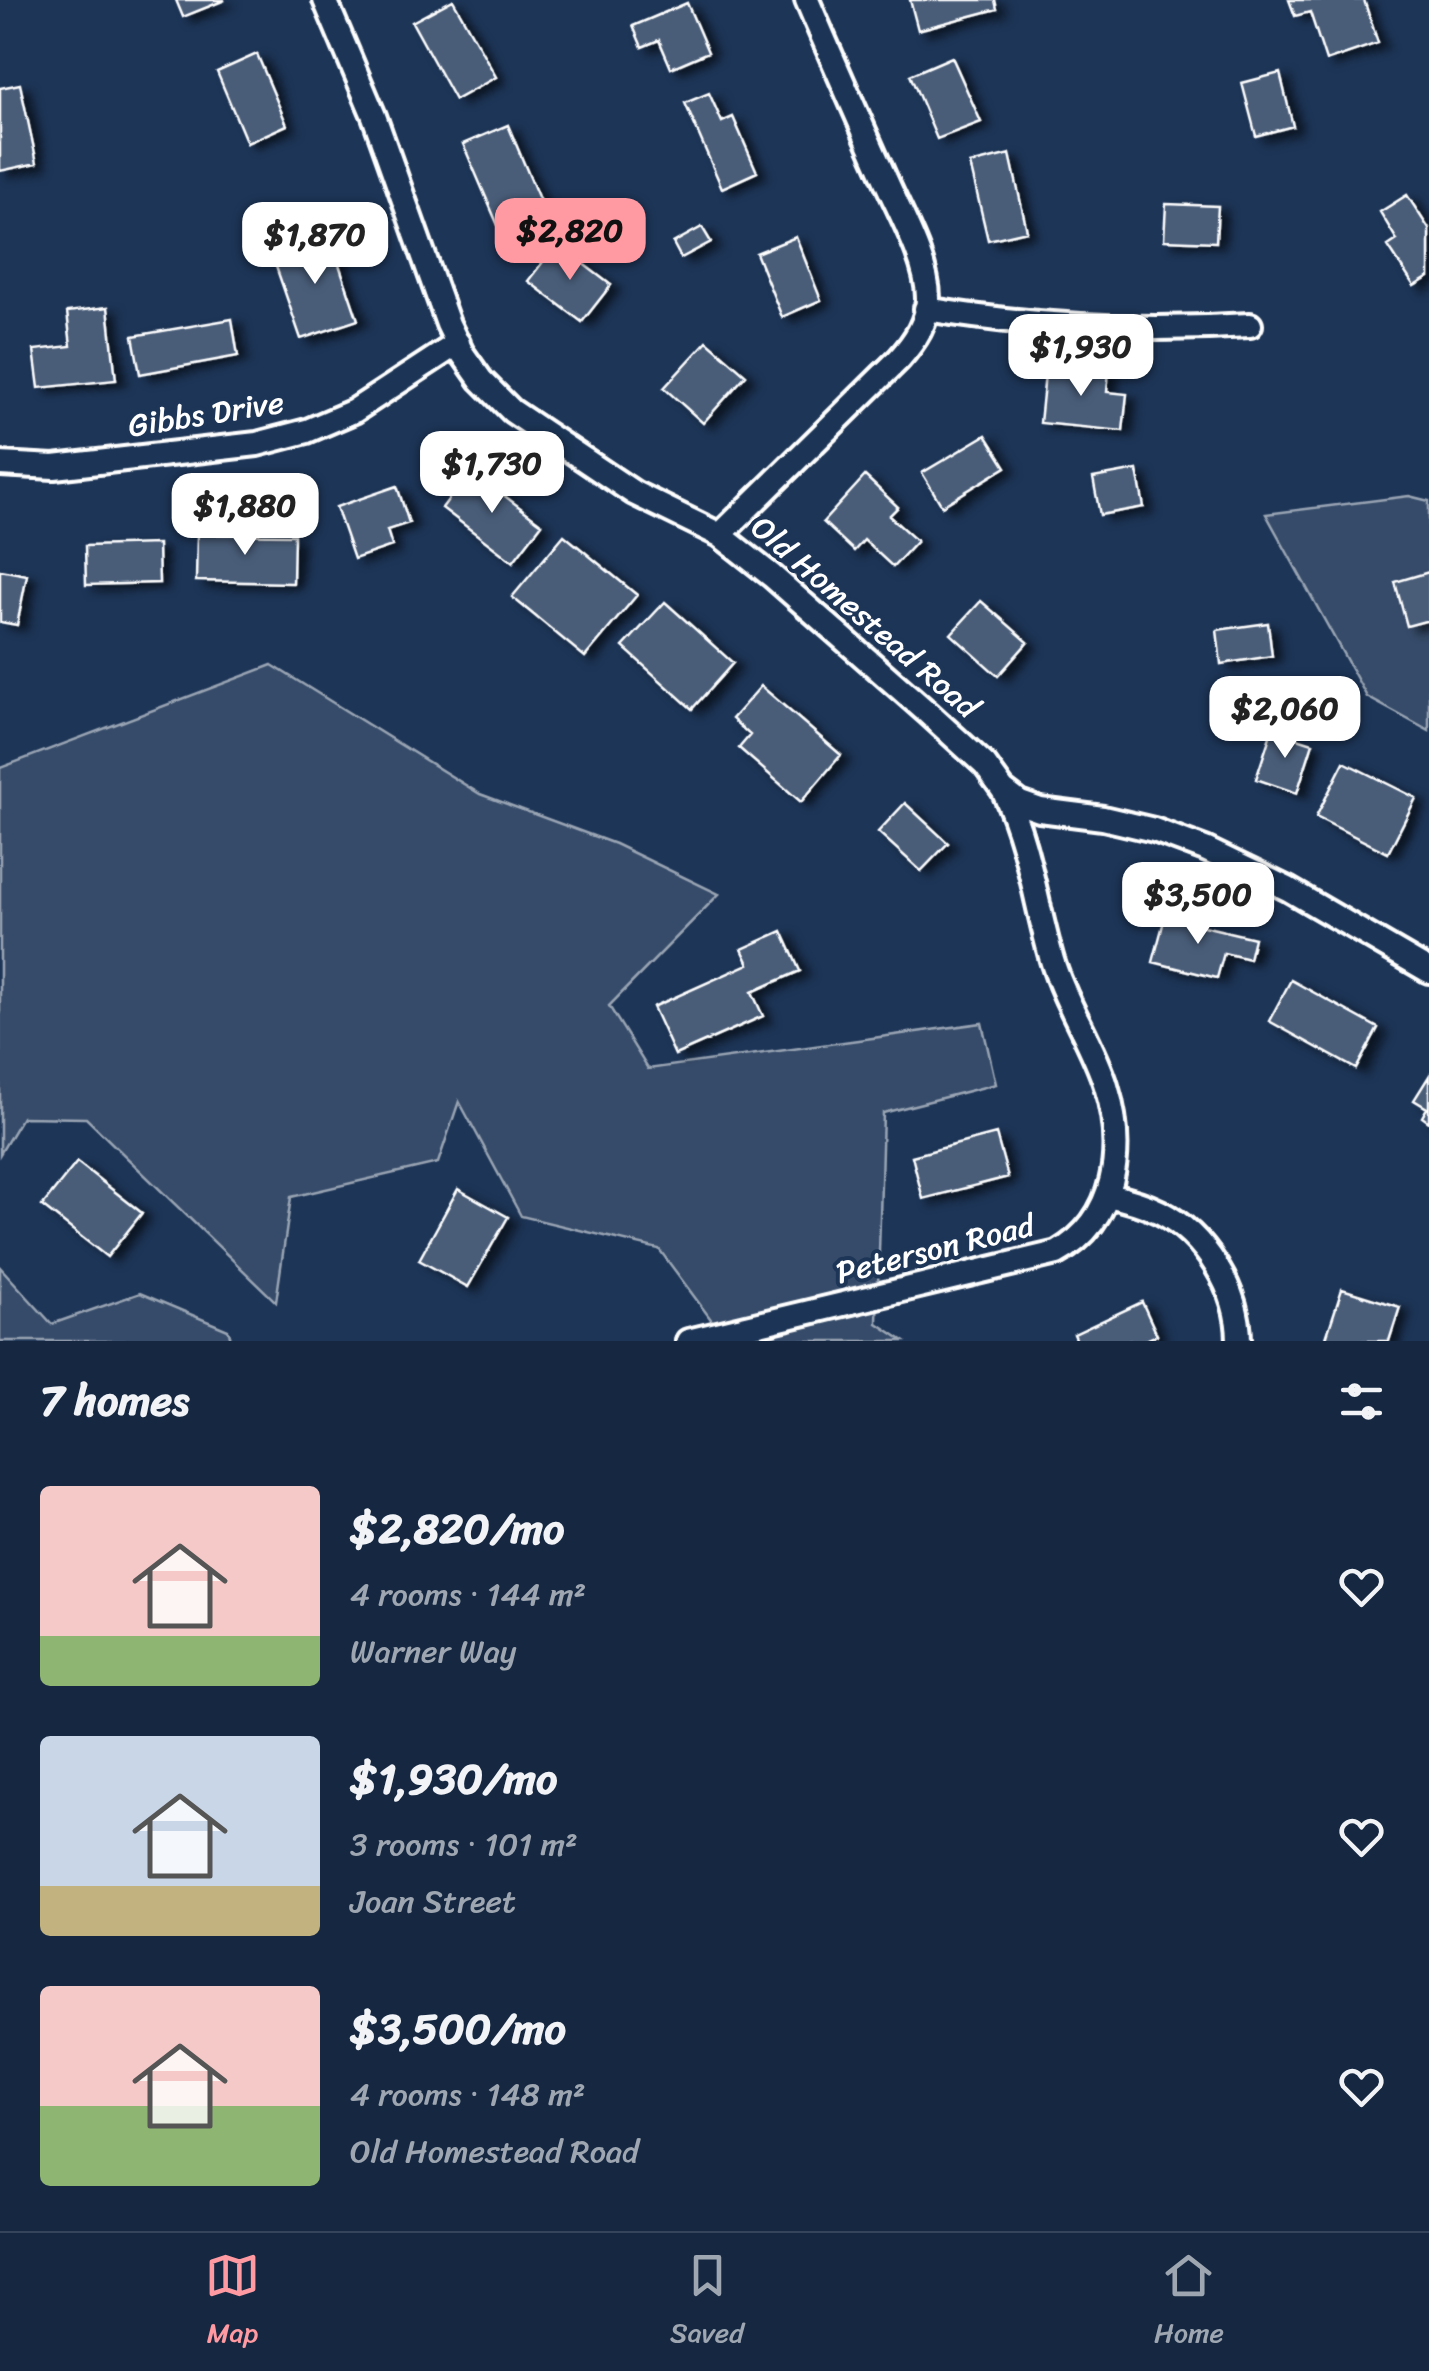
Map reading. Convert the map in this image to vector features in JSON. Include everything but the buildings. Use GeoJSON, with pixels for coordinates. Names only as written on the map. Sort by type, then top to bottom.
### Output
{"type":"FeatureCollection","features":[{"type":"Feature","properties":{"kind":"street"},"geometry":{"type":"LineString","coordinates":[[325,0],[374,116],[458,343],[481,380],[512,410],[634,493],[720,536]]}},
{"type":"Feature","properties":{"kind":"street"},"geometry":{"type":"LineString","coordinates":[[807,0],[908,231],[925,277],[926,309],[992,320],[1103,328],[1178,330],[1250,325]]}},
{"type":"Feature","properties":{"kind":"street","name":"Old Homestead Road"},"geometry":{"type":"LineString","coordinates":[[926,309],[915,341],[899,359],[720,536],[772,576],[928,712],[1020,803],[1154,830],[1205,848],[1288,889],[1429,971]]}},
{"type":"Feature","properties":{"kind":"street","name":"Gibbs Drive"},"geometry":{"type":"LineString","coordinates":[[0,464],[54,467],[257,444],[307,431],[354,411],[458,343]]}},
{"type":"Feature","properties":{"kind":"street","name":"Peterson Road"},"geometry":{"type":"LineString","coordinates":[[688,1341],[1056,1253],[1090,1228],[1108,1194],[1116,1153],[1114,1118],[1106,1084],[1054,964],[1016,816],[1003,790]]}},
{"type":"Feature","properties":{"kind":"street"},"geometry":{"type":"LineString","coordinates":[[1108,1194],[1163,1213],[1207,1252],[1234,1306],[1239,1341]]}},
{"type":"Feature","properties":{"kind":"shaded area"},"geometry":{"type":"Polygon","coordinates":[[[1409,496],[1429,501],[1429,731],[1367,697],[1266,514],[1409,496]]]}},
{"type":"Feature","properties":{"kind":"shaded area"},"geometry":{"type":"Polygon","coordinates":[[[272,665],[480,794],[615,844],[719,894],[609,1006],[648,1069],[982,1023],[996,1084],[883,1113],[877,1323],[904,1341],[727,1341],[659,1249],[521,1216],[459,1101],[438,1163],[291,1197],[276,1302],[86,1118],[22,1117],[0,1154],[0,768],[272,665]]]}},
{"type":"Feature","properties":{"kind":"shaded area"},"geometry":{"type":"Polygon","coordinates":[[[0,1267],[52,1324],[140,1293],[228,1330],[232,1341],[0,1341],[0,1267]]]}}]}
